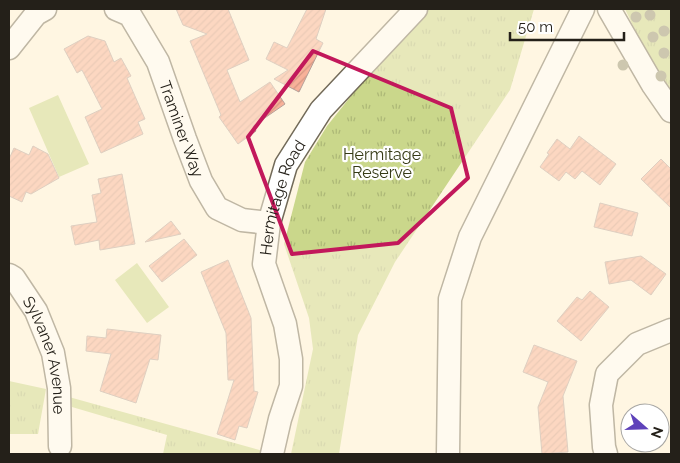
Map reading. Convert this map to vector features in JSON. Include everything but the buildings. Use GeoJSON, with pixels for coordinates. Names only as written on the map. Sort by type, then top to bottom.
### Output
{"type":"FeatureCollection","features":[{"type":"Feature","properties":{"kind":"street"},"geometry":{"type":"LineString","coordinates":[[9,48],[36,14],[45,9]]}},
{"type":"Feature","properties":{"kind":"street","name":"Traminer Way"},"geometry":{"type":"LineString","coordinates":[[116,9],[130,15],[158,62],[184,139],[201,181],[217,208],[242,220],[269,223]]}},
{"type":"Feature","properties":{"kind":"street","name":"Hermitage Road"},"geometry":{"type":"LineString","coordinates":[[272,454],[280,419],[291,386],[291,359],[285,324],[264,264],[269,223],[286,165],[321,110],[416,9]]}},
{"type":"Feature","properties":{"kind":"street"},"geometry":{"type":"LineString","coordinates":[[448,454],[450,299],[470,237],[583,9]]}},
{"type":"Feature","properties":{"kind":"street"},"geometry":{"type":"LineString","coordinates":[[609,9],[653,86],[671,111]]}},
{"type":"Feature","properties":{"kind":"street","name":"Sylvaner Avenue"},"geometry":{"type":"LineString","coordinates":[[9,275],[14,278],[36,311],[53,353],[59,388],[60,446]]}},
{"type":"Feature","properties":{"kind":"street"},"geometry":{"type":"LineString","coordinates":[[606,454],[601,405],[607,374],[637,344],[671,330]]}},
{"type":"Feature","properties":{"kind":"highlighted area"},"geometry":{"type":"Polygon","coordinates":[[[313,51],[451,108],[468,178],[398,243],[292,254],[248,137],[313,51]]]}},
{"type":"Feature","properties":{"kind":"green space","name":"Hermitage Reserve"},"geometry":{"type":"Polygon","coordinates":[[[424,9],[534,9],[510,90],[395,262],[358,335],[339,454],[291,454],[313,349],[309,318],[284,244],[305,162],[327,126],[403,31],[424,9]]]}},
{"type":"Feature","properties":{"kind":"green space"},"geometry":{"type":"Polygon","coordinates":[[[625,9],[671,9],[671,90],[644,49],[625,9]]]}},
{"type":"Feature","properties":{"kind":"green space"},"geometry":{"type":"Polygon","coordinates":[[[58,95],[89,164],[59,177],[29,108],[58,95]]]}},
{"type":"Feature","properties":{"kind":"green space"},"geometry":{"type":"Polygon","coordinates":[[[137,263],[169,307],[147,323],[115,280],[137,263]]]}},
{"type":"Feature","properties":{"kind":"green space"},"geometry":{"type":"Polygon","coordinates":[[[9,381],[46,389],[38,434],[9,434],[9,381]]]}},
{"type":"Feature","properties":{"kind":"green space"},"geometry":{"type":"Polygon","coordinates":[[[69,397],[267,452],[267,454],[163,454],[167,435],[72,407],[69,397]]]}}]}
